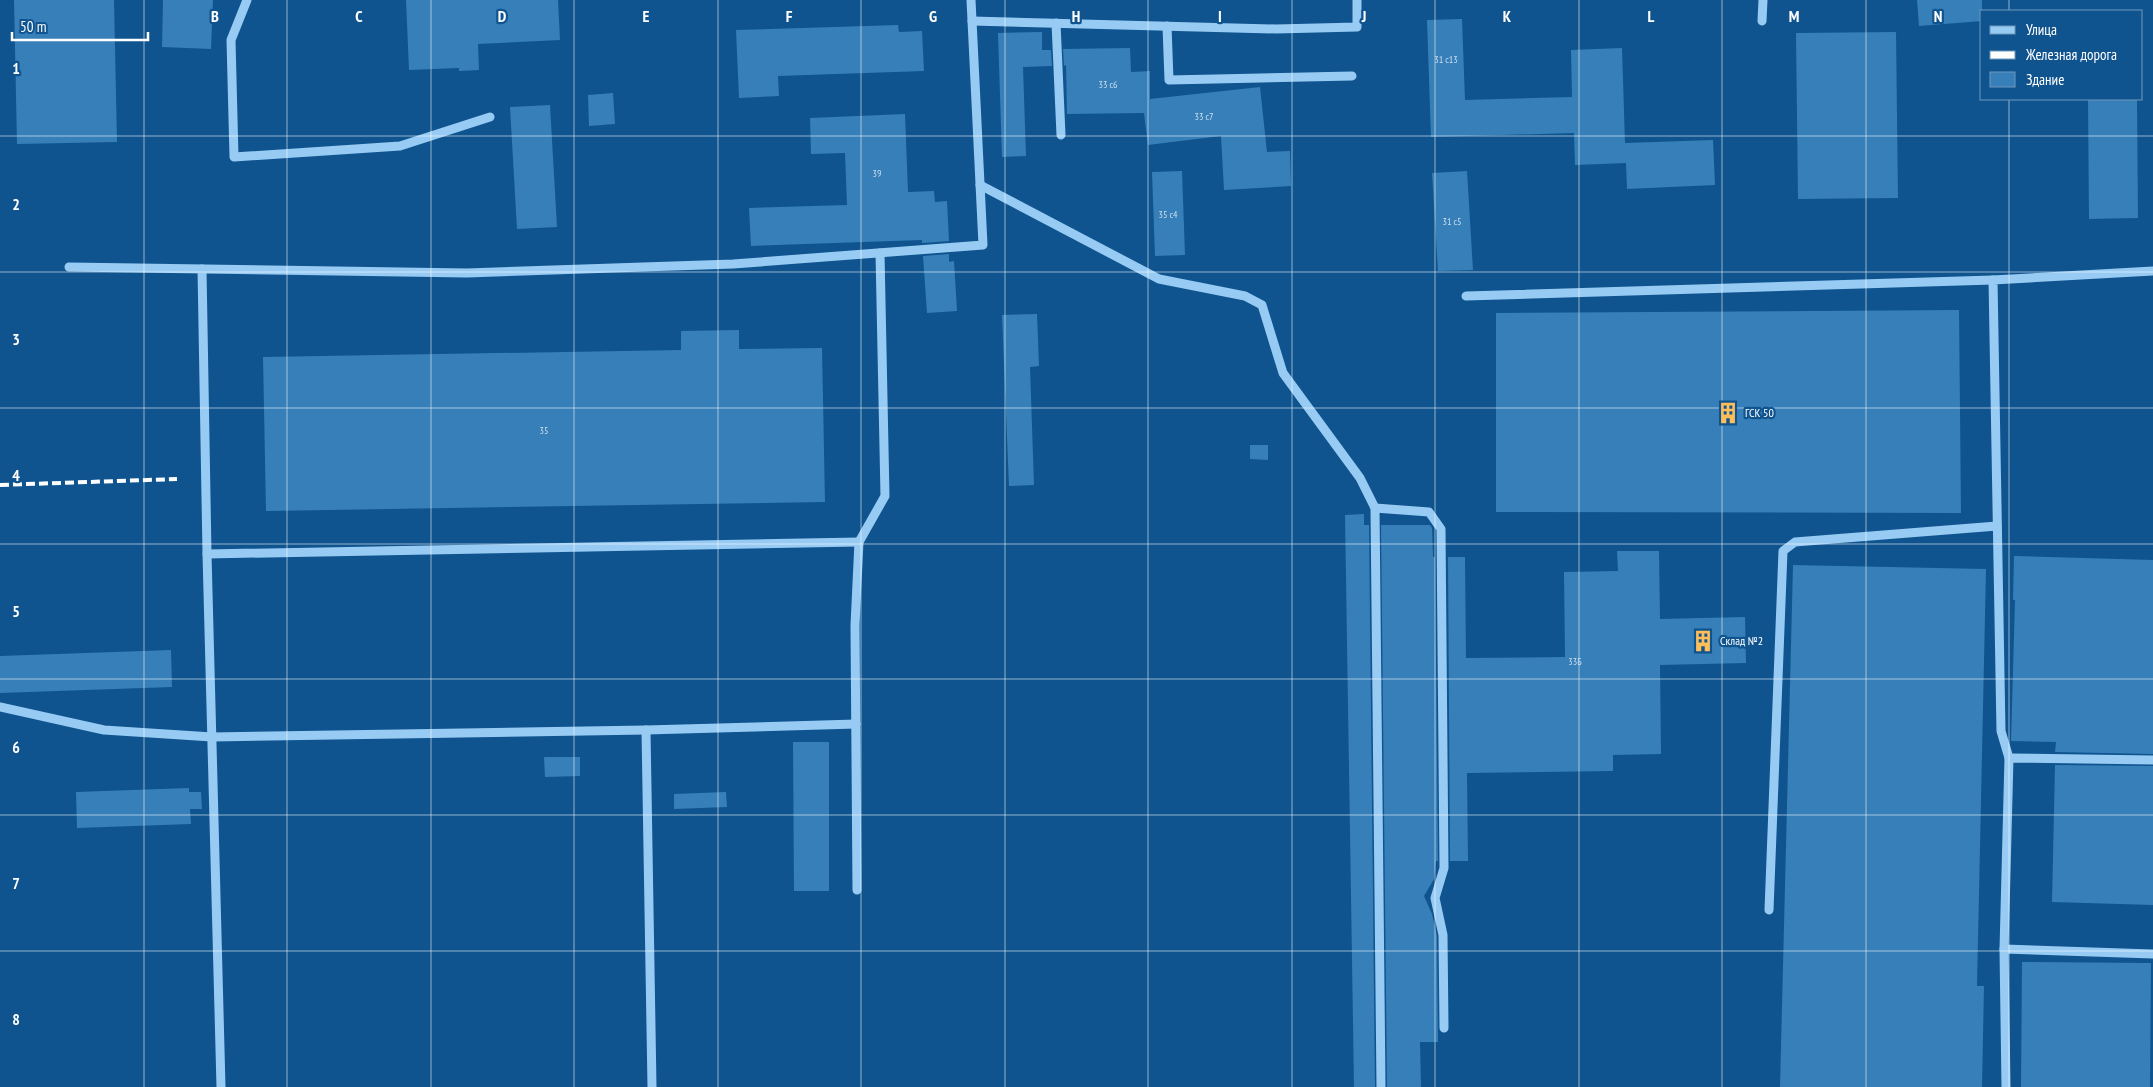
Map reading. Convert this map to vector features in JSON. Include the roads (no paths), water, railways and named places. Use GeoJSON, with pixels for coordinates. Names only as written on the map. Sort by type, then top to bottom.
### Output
{"type":"FeatureCollection","features":[{"type":"Feature","properties":{"kind":"street"},"geometry":{"type":"LineString","coordinates":[[247,0],[231,40],[234,157],[400,146],[490,117]]}},
{"type":"Feature","properties":{"kind":"street"},"geometry":{"type":"LineString","coordinates":[[69,267],[467,273],[733,264],[983,245],[971,0]]}},
{"type":"Feature","properties":{"kind":"street"},"geometry":{"type":"LineString","coordinates":[[972,21],[1276,29],[1357,27],[1357,0]]}},
{"type":"Feature","properties":{"kind":"street"},"geometry":{"type":"LineString","coordinates":[[1762,21],[1763,0]]}},
{"type":"Feature","properties":{"kind":"street"},"geometry":{"type":"LineString","coordinates":[[1056,23],[1061,135]]}},
{"type":"Feature","properties":{"kind":"street"},"geometry":{"type":"LineString","coordinates":[[1167,26],[1169,80],[1352,76]]}},
{"type":"Feature","properties":{"kind":"street"},"geometry":{"type":"LineString","coordinates":[[980,185],[1159,279],[1245,296],[1262,305],[1283,373],[1360,478],[1375,508],[1381,1087]]}},
{"type":"Feature","properties":{"kind":"street"},"geometry":{"type":"LineString","coordinates":[[857,890],[855,625],[859,542],[885,496],[880,253]]}},
{"type":"Feature","properties":{"kind":"street"},"geometry":{"type":"LineString","coordinates":[[202,269],[207,554],[221,1087]]}},
{"type":"Feature","properties":{"kind":"street"},"geometry":{"type":"LineString","coordinates":[[1466,296],[1993,280],[2153,271]]}},
{"type":"Feature","properties":{"kind":"street"},"geometry":{"type":"LineString","coordinates":[[1993,280],[2001,732],[2009,758],[2004,949],[2006,1087]]}},
{"type":"Feature","properties":{"kind":"street"},"geometry":{"type":"LineString","coordinates":[[1375,508],[1429,512],[1441,529],[1444,868],[1435,898],[1443,935],[1444,1028]]}},
{"type":"Feature","properties":{"kind":"street"},"geometry":{"type":"LineString","coordinates":[[1769,910],[1783,551],[1795,542],[1997,526]]}},
{"type":"Feature","properties":{"kind":"street"},"geometry":{"type":"LineString","coordinates":[[207,554],[859,542]]}},
{"type":"Feature","properties":{"kind":"street"},"geometry":{"type":"LineString","coordinates":[[0,707],[104,730],[212,737],[646,730],[856,724]]}},
{"type":"Feature","properties":{"kind":"street"},"geometry":{"type":"LineString","coordinates":[[646,730],[652,1087]]}},
{"type":"Feature","properties":{"kind":"street"},"geometry":{"type":"LineString","coordinates":[[2009,758],[2153,760]]}},
{"type":"Feature","properties":{"kind":"street"},"geometry":{"type":"LineString","coordinates":[[2004,949],[2153,954]]}},
{"type":"Feature","properties":{"kind":"railway"},"geometry":{"type":"LineString","coordinates":[[0,485],[177,479]]}},
{"type":"Feature","properties":{"kind":"place","name":"ГСК 50"},"geometry":{"type":"Point","coordinates":[1728,413]}},
{"type":"Feature","properties":{"kind":"place","name":"Склад №2"},"geometry":{"type":"Point","coordinates":[1703,641]}}]}
